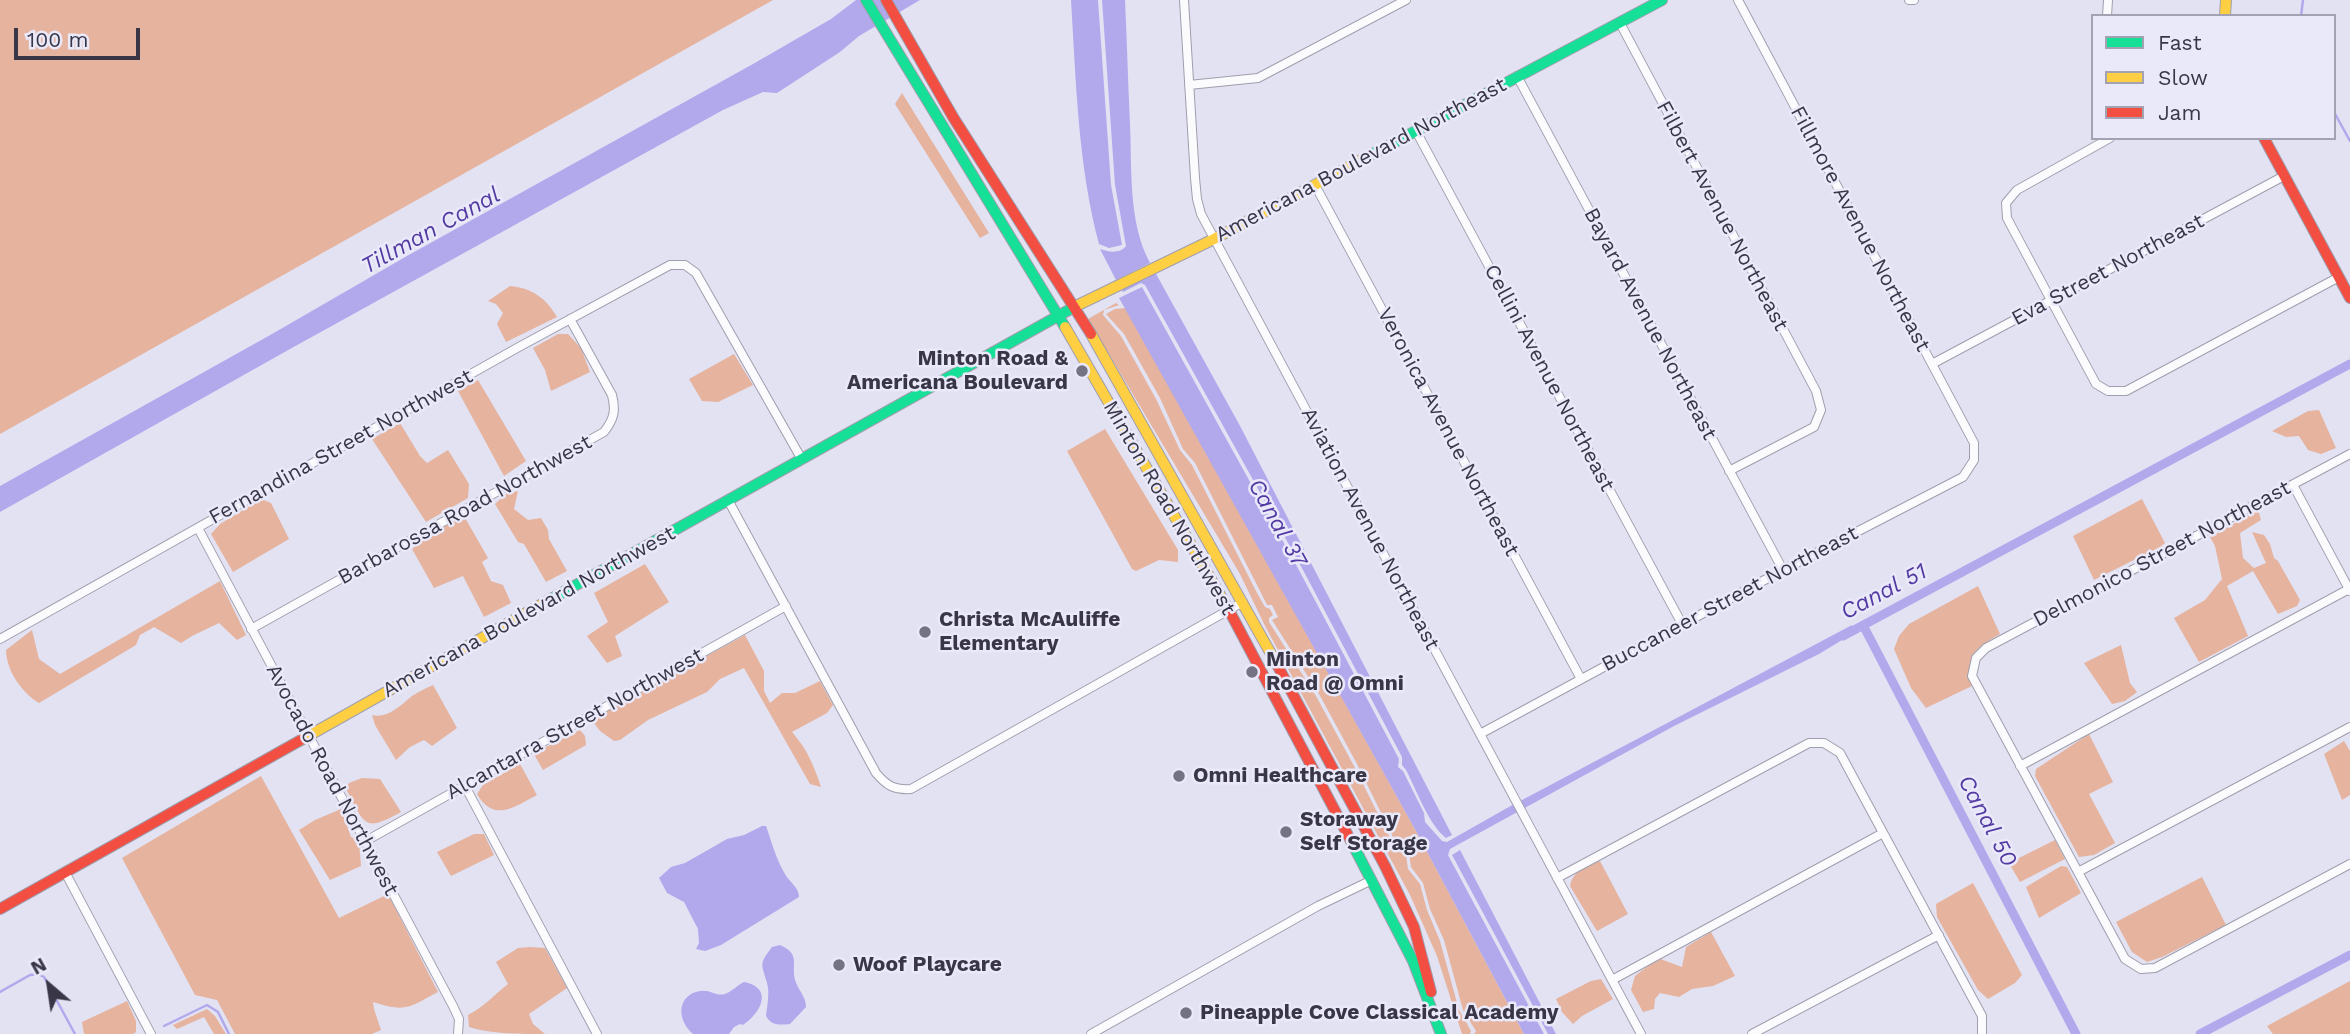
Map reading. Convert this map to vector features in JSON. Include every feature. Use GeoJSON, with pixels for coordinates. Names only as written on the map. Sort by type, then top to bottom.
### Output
{"type":"FeatureCollection","features":[{"type":"Feature","properties":{"kind":"main road","name":"Minton Road Northwest"},"geometry":{"type":"LineString","coordinates":[[866,0],[1059,317],[1229,610],[1413,961],[1441,1034]]}},
{"type":"Feature","properties":{"kind":"main road","name":"Minton Road Northwest"},"geometry":{"type":"LineString","coordinates":[[886,0],[953,117],[1076,308],[1242,602],[1385,866],[1414,927],[1441,1034]]}},
{"type":"Feature","properties":{"kind":"main road","name":"Americana Boulevard Northeast"},"geometry":{"type":"LineString","coordinates":[[1059,317],[1096,295],[1214,239],[1315,186],[1662,0]]}},
{"type":"Feature","properties":{"kind":"main road"},"geometry":{"type":"LineString","coordinates":[[2265,140],[2350,298]]}},
{"type":"Feature","properties":{"kind":"main road","name":"Americana Boulevard Northwest"},"geometry":{"type":"LineString","coordinates":[[0,909],[801,458],[1059,317]]}},
{"type":"Feature","properties":{"kind":"street","name":"Aviation Avenue Northeast"},"geometry":{"type":"LineString","coordinates":[[1184,0],[1196,199],[1201,214],[1641,1034]]}},
{"type":"Feature","properties":{"kind":"street"},"geometry":{"type":"LineString","coordinates":[[1189,85],[1258,78],[1406,0]]}},
{"type":"Feature","properties":{"kind":"street","name":"Fillmore Avenue Northeast"},"geometry":{"type":"LineString","coordinates":[[1738,0],[1974,443],[1974,460]]}},
{"type":"Feature","properties":{"kind":"street"},"geometry":{"type":"LineString","coordinates":[[1909,0],[1914,0]]}},
{"type":"Feature","properties":{"kind":"street","name":"Filbert Avenue Northeast"},"geometry":{"type":"LineString","coordinates":[[1620,23],[1816,391],[1821,410],[1814,427],[1729,471]]}},
{"type":"Feature","properties":{"kind":"street","name":"Bayard Avenue Northeast"},"geometry":{"type":"LineString","coordinates":[[1517,76],[1783,570]]}},
{"type":"Feature","properties":{"kind":"street","name":"Cellini Avenue Northeast"},"geometry":{"type":"LineString","coordinates":[[1416,131],[1682,624]]}},
{"type":"Feature","properties":{"kind":"street"},"geometry":{"type":"LineString","coordinates":[[2106,140],[2017,190],[2006,203],[2007,218],[2096,384],[2108,391],[2126,391],[2339,277]]}},
{"type":"Feature","properties":{"kind":"street","name":"Eva Street Northeast"},"geometry":{"type":"LineString","coordinates":[[1932,364],[2284,176]]}},
{"type":"Feature","properties":{"kind":"street","name":"Veronica Avenue Northeast"},"geometry":{"type":"LineString","coordinates":[[1315,186],[1581,679]]}},
{"type":"Feature","properties":{"kind":"street","name":"Fernandina Street Northwest"},"geometry":{"type":"LineString","coordinates":[[0,639],[670,265],[685,265],[696,273],[801,458]]}},
{"type":"Feature","properties":{"kind":"street","name":"Barbarossa Road Northwest"},"geometry":{"type":"LineString","coordinates":[[251,629],[604,432],[612,422],[615,409],[612,395],[570,319]]}},
{"type":"Feature","properties":{"kind":"street","name":"Delmonico Street Northeast"},"geometry":{"type":"LineString","coordinates":[[2020,766],[1972,676],[1976,657],[1986,648],[2350,454]]}},
{"type":"Feature","properties":{"kind":"street","name":"Buccaneer Street Northeast"},"geometry":{"type":"LineString","coordinates":[[1480,734],[1783,570],[1963,477],[1974,460]]}},
{"type":"Feature","properties":{"kind":"street"},"geometry":{"type":"LineString","coordinates":[[2293,485],[2349,590],[2020,766],[2125,960],[2141,969],[2155,968],[2350,864]]}},
{"type":"Feature","properties":{"kind":"street"},"geometry":{"type":"LineString","coordinates":[[728,500],[876,773],[885,784],[896,790],[911,789],[1242,602]]}},
{"type":"Feature","properties":{"kind":"street","name":"Avocado Road Northwest"},"geometry":{"type":"LineString","coordinates":[[198,528],[453,1006],[458,1019],[458,1034]]}},
{"type":"Feature","properties":{"kind":"street","name":"Alcantarra Street Northwest"},"geometry":{"type":"LineString","coordinates":[[365,842],[786,606]]}},
{"type":"Feature","properties":{"kind":"street"},"geometry":{"type":"LineString","coordinates":[[2078,872],[2350,726]]}},
{"type":"Feature","properties":{"kind":"street"},"geometry":{"type":"LineString","coordinates":[[1557,878],[1809,743],[1824,743],[1840,753],[1982,1016],[1982,1034]]}},
{"type":"Feature","properties":{"kind":"street"},"geometry":{"type":"LineString","coordinates":[[465,786],[597,1034]]}},
{"type":"Feature","properties":{"kind":"street"},"geometry":{"type":"LineString","coordinates":[[1612,980],[1883,833]]}},
{"type":"Feature","properties":{"kind":"street"},"geometry":{"type":"LineString","coordinates":[[65,872],[151,1034]]}},
{"type":"Feature","properties":{"kind":"street"},"geometry":{"type":"LineString","coordinates":[[1091,1034],[1318,906],[1372,880]]}},
{"type":"Feature","properties":{"kind":"street"},"geometry":{"type":"LineString","coordinates":[[1752,1034],[1938,935]]}},
{"type":"Feature","properties":{"kind":"shaded area"},"geometry":{"type":"Polygon","coordinates":[[[0,0],[773,0],[0,434],[0,0]]]}},
{"type":"Feature","properties":{"kind":"shaded area"},"geometry":{"type":"Polygon","coordinates":[[[902,93],[989,233],[980,238],[895,104],[902,93]]]}},
{"type":"Feature","properties":{"kind":"shaded area"},"geometry":{"type":"Polygon","coordinates":[[[510,286],[538,295],[557,317],[506,342],[497,324],[503,313],[496,304],[488,301],[510,286]]]}},
{"type":"Feature","properties":{"kind":"shaded area"},"geometry":{"type":"Polygon","coordinates":[[[1116,303],[1119,305],[1104,310],[1103,315],[1121,336],[1156,399],[1180,450],[1192,465],[1257,593],[1265,607],[1270,609],[1273,615],[1269,622],[1316,696],[1391,840],[1394,843],[1399,842],[1405,848],[1408,869],[1420,884],[1440,941],[1459,1010],[1471,1031],[1470,1034],[1462,1034],[1437,956],[1410,895],[1265,626],[1240,574],[1088,319],[1116,303]]]}},
{"type":"Feature","properties":{"kind":"shaded area"},"geometry":{"type":"Polygon","coordinates":[[[1126,308],[1416,831],[1524,1034],[1474,1034],[1476,1031],[1463,1010],[1444,940],[1430,909],[1423,883],[1411,867],[1408,847],[1400,838],[1394,839],[1319,694],[1272,620],[1278,617],[1272,605],[1267,605],[1195,463],[1183,449],[1160,398],[1124,334],[1106,314],[1115,309],[1126,308]]]}},
{"type":"Feature","properties":{"kind":"shaded area"},"geometry":{"type":"Polygon","coordinates":[[[558,334],[568,334],[581,348],[590,372],[551,391],[545,370],[533,348],[558,334]]]}},
{"type":"Feature","properties":{"kind":"shaded area"},"geometry":{"type":"Polygon","coordinates":[[[734,354],[753,385],[718,402],[702,401],[689,379],[734,354]]]}},
{"type":"Feature","properties":{"kind":"shaded area"},"geometry":{"type":"Polygon","coordinates":[[[478,380],[526,461],[504,476],[458,391],[478,380]]]}},
{"type":"Feature","properties":{"kind":"shaded area"},"geometry":{"type":"Polygon","coordinates":[[[2319,410],[2336,448],[2321,454],[2308,450],[2299,436],[2286,437],[2272,431],[2308,411],[2319,410]]]}},
{"type":"Feature","properties":{"kind":"shaded area"},"geometry":{"type":"Polygon","coordinates":[[[400,423],[427,463],[448,450],[469,484],[468,498],[426,522],[372,439],[400,423]]]}},
{"type":"Feature","properties":{"kind":"shaded area"},"geometry":{"type":"Polygon","coordinates":[[[1105,429],[1178,550],[1178,562],[1159,560],[1136,571],[1132,569],[1067,451],[1105,429]]]}},
{"type":"Feature","properties":{"kind":"shaded area"},"geometry":{"type":"Polygon","coordinates":[[[518,491],[514,509],[528,520],[541,518],[567,571],[546,582],[524,544],[518,542],[495,504],[506,494],[518,491]]]}},
{"type":"Feature","properties":{"kind":"shaded area"},"geometry":{"type":"Polygon","coordinates":[[[261,499],[271,503],[289,539],[233,572],[211,534],[220,524],[261,499]]]}},
{"type":"Feature","properties":{"kind":"shaded area"},"geometry":{"type":"Polygon","coordinates":[[[2142,499],[2165,543],[2094,580],[2073,536],[2142,499]]]}},
{"type":"Feature","properties":{"kind":"shaded area"},"geometry":{"type":"Polygon","coordinates":[[[2258,510],[2261,520],[2240,533],[2243,558],[2254,568],[2266,563],[2252,532],[2264,535],[2274,558],[2300,600],[2297,606],[2278,614],[2253,571],[2227,586],[2248,636],[2199,662],[2174,618],[2205,600],[2222,579],[2215,546],[2210,537],[2258,510]]]}},
{"type":"Feature","properties":{"kind":"shaded area"},"geometry":{"type":"Polygon","coordinates":[[[464,516],[488,558],[482,562],[491,581],[503,585],[511,603],[484,617],[463,576],[434,588],[412,549],[429,534],[464,516]]]}},
{"type":"Feature","properties":{"kind":"shaded area"},"geometry":{"type":"Polygon","coordinates":[[[645,564],[669,602],[615,636],[622,656],[607,663],[587,636],[608,622],[594,593],[645,564]]]}},
{"type":"Feature","properties":{"kind":"shaded area"},"geometry":{"type":"Polygon","coordinates":[[[220,581],[246,635],[237,640],[219,623],[181,643],[154,627],[140,635],[136,645],[39,703],[21,687],[12,673],[6,650],[32,630],[39,659],[60,674],[220,581]]]}},
{"type":"Feature","properties":{"kind":"shaded area"},"geometry":{"type":"Polygon","coordinates":[[[1978,586],[2000,634],[1983,644],[1974,654],[1970,667],[1972,686],[1926,708],[1911,688],[1894,649],[1899,636],[1909,624],[1978,586]]]}},
{"type":"Feature","properties":{"kind":"shaded area"},"geometry":{"type":"Polygon","coordinates":[[[745,635],[764,671],[764,691],[770,703],[782,693],[795,693],[820,681],[833,705],[827,713],[792,732],[810,758],[821,787],[810,784],[744,668],[720,679],[707,692],[648,720],[620,740],[614,741],[594,723],[595,717],[745,635]]]}},
{"type":"Feature","properties":{"kind":"shaded area"},"geometry":{"type":"Polygon","coordinates":[[[2121,645],[2130,683],[2137,692],[2125,701],[2112,704],[2084,663],[2121,645]]]}},
{"type":"Feature","properties":{"kind":"shaded area"},"geometry":{"type":"Polygon","coordinates":[[[433,685],[457,728],[432,746],[424,740],[410,747],[396,760],[372,715],[389,713],[433,685]]]}},
{"type":"Feature","properties":{"kind":"shaded area"},"geometry":{"type":"Polygon","coordinates":[[[580,730],[585,736],[586,745],[543,770],[535,756],[538,751],[580,730]]]}},
{"type":"Feature","properties":{"kind":"shaded area"},"geometry":{"type":"Polygon","coordinates":[[[2089,734],[2113,782],[2089,794],[2115,843],[2094,855],[2079,857],[2035,776],[2036,769],[2089,734]]]}},
{"type":"Feature","properties":{"kind":"shaded area"},"geometry":{"type":"Polygon","coordinates":[[[2344,741],[2350,751],[2350,795],[2342,800],[2324,754],[2344,741]]]}},
{"type":"Feature","properties":{"kind":"shaded area"},"geometry":{"type":"Polygon","coordinates":[[[520,764],[537,795],[505,810],[490,808],[477,794],[483,785],[520,764]]]}},
{"type":"Feature","properties":{"kind":"shaded area"},"geometry":{"type":"Polygon","coordinates":[[[261,776],[339,918],[388,894],[438,992],[401,1008],[373,1002],[381,1030],[372,1034],[235,1034],[217,1000],[195,995],[122,858],[261,776]]]}},
{"type":"Feature","properties":{"kind":"shaded area"},"geometry":{"type":"Polygon","coordinates":[[[362,778],[380,779],[401,812],[371,823],[361,817],[346,789],[349,783],[362,778]]]}},
{"type":"Feature","properties":{"kind":"shaded area"},"geometry":{"type":"Polygon","coordinates":[[[341,809],[351,837],[359,841],[361,866],[330,880],[299,830],[341,809]]]}},
{"type":"Feature","properties":{"kind":"shaded area"},"geometry":{"type":"Polygon","coordinates":[[[474,834],[484,834],[494,855],[451,876],[437,852],[474,834]]]}},
{"type":"Feature","properties":{"kind":"shaded area"},"geometry":{"type":"Polygon","coordinates":[[[2055,840],[2065,859],[2020,882],[2009,863],[2055,840]]]}},
{"type":"Feature","properties":{"kind":"shaded area"},"geometry":{"type":"Polygon","coordinates":[[[1600,861],[1628,914],[1597,931],[1570,886],[1577,873],[1600,861]]]}},
{"type":"Feature","properties":{"kind":"shaded area"},"geometry":{"type":"Polygon","coordinates":[[[2061,866],[2067,867],[2081,893],[2039,918],[2026,887],[2061,866]]]}},
{"type":"Feature","properties":{"kind":"shaded area"},"geometry":{"type":"Polygon","coordinates":[[[2202,877],[2226,925],[2147,962],[2132,952],[2116,922],[2202,877]]]}},
{"type":"Feature","properties":{"kind":"shaded area"},"geometry":{"type":"Polygon","coordinates":[[[1973,883],[2022,975],[2015,983],[1988,999],[1978,990],[1937,917],[1936,904],[1973,883]]]}},
{"type":"Feature","properties":{"kind":"shaded area"},"geometry":{"type":"Polygon","coordinates":[[[1711,932],[1735,976],[1713,986],[1692,989],[1679,997],[1660,993],[1655,999],[1654,1009],[1643,1012],[1631,990],[1635,976],[1658,958],[1682,967],[1686,947],[1711,932]]]}},
{"type":"Feature","properties":{"kind":"shaded area"},"geometry":{"type":"Polygon","coordinates":[[[518,948],[545,948],[567,988],[529,1014],[533,1024],[545,1034],[516,1034],[469,1027],[468,1015],[508,984],[496,962],[518,948]]]}},
{"type":"Feature","properties":{"kind":"shaded area"},"geometry":{"type":"Polygon","coordinates":[[[1601,979],[1613,999],[1573,1024],[1562,1012],[1556,999],[1591,981],[1601,979]]]}},
{"type":"Feature","properties":{"kind":"shaded area"},"geometry":{"type":"Polygon","coordinates":[[[2350,981],[2350,1034],[2273,1034],[2267,1026],[2350,981]]]}},
{"type":"Feature","properties":{"kind":"shaded area"},"geometry":{"type":"Polygon","coordinates":[[[127,1001],[136,1021],[136,1032],[84,1034],[82,1022],[127,1001]]]}},
{"type":"Feature","properties":{"kind":"shaded area"},"geometry":{"type":"Polygon","coordinates":[[[207,1009],[215,1016],[226,1034],[214,1034],[204,1017],[177,1029],[173,1025],[207,1009]]]}},
{"type":"Feature","properties":{"kind":"water"},"geometry":{"type":"Polygon","coordinates":[[[856,0],[920,0],[859,36],[840,52],[777,93],[763,92],[723,110],[0,512],[0,486],[753,64],[831,19],[856,0]]]}},
{"type":"Feature","properties":{"kind":"water"},"geometry":{"type":"Polygon","coordinates":[[[1071,0],[1098,0],[1111,185],[1122,245],[1109,248],[1099,244],[1086,184],[1071,0]]]}},
{"type":"Feature","properties":{"kind":"water"},"geometry":{"type":"Polygon","coordinates":[[[1102,0],[1125,0],[1132,196],[1138,231],[1150,263],[1116,280],[1100,249],[1117,251],[1126,246],[1115,185],[1102,0]]]}},
{"type":"Feature","properties":{"kind":"water","name":"Canal 37"},"geometry":{"type":"Polygon","coordinates":[[[1155,272],[1239,424],[1452,835],[1446,838],[1429,816],[1402,765],[1402,757],[1303,570],[1145,285],[1141,283],[1123,292],[1121,288],[1155,272]]]}},
{"type":"Feature","properties":{"kind":"water"},"geometry":{"type":"Polygon","coordinates":[[[1142,287],[1300,572],[1399,759],[1398,767],[1403,771],[1424,813],[1425,822],[1442,841],[1447,842],[1852,625],[1852,634],[1819,654],[1674,726],[1450,849],[1448,855],[1544,1034],[1524,1034],[1416,831],[1119,298],[1142,287]]]}},
{"type":"Feature","properties":{"kind":"water"},"geometry":{"type":"Polygon","coordinates":[[[766,826],[779,863],[798,890],[799,897],[721,945],[705,951],[696,949],[699,943],[698,929],[684,902],[667,893],[659,878],[671,867],[685,863],[727,839],[744,835],[766,826]]]}},
{"type":"Feature","properties":{"kind":"water"},"geometry":{"type":"Polygon","coordinates":[[[1460,850],[1556,1034],[1548,1034],[1452,855],[1460,850]]]}},
{"type":"Feature","properties":{"kind":"water"},"geometry":{"type":"Polygon","coordinates":[[[780,945],[787,948],[793,956],[795,980],[806,1007],[790,1024],[783,1025],[773,1023],[766,1016],[768,991],[762,965],[772,947],[780,945]]]}},
{"type":"Feature","properties":{"kind":"water"},"geometry":{"type":"Polygon","coordinates":[[[744,982],[753,985],[762,995],[755,1014],[743,1025],[734,1027],[729,1034],[693,1034],[681,1013],[687,997],[699,991],[725,994],[744,982]]]}},
{"type":"Feature","properties":{"kind":"waterway"},"geometry":{"type":"LineString","coordinates":[[2301,14],[2303,0]]}},
{"type":"Feature","properties":{"kind":"waterway"},"geometry":{"type":"LineString","coordinates":[[2336,116],[2350,141]]}},
{"type":"Feature","properties":{"kind":"waterway","name":"Canal 51"},"geometry":{"type":"LineString","coordinates":[[1843,636],[2350,364]]}},
{"type":"Feature","properties":{"kind":"waterway","name":"Canal 50"},"geometry":{"type":"LineString","coordinates":[[1863,625],[2076,1034]]}},
{"type":"Feature","properties":{"kind":"waterway","name":"Canal 50"},"geometry":{"type":"LineString","coordinates":[[2200,1034],[2350,955]]}},
{"type":"Feature","properties":{"kind":"waterway"},"geometry":{"type":"LineString","coordinates":[[0,992],[30,975],[38,974],[44,977],[75,1034]]}},
{"type":"Feature","properties":{"kind":"waterway"},"geometry":{"type":"LineString","coordinates":[[164,1026],[207,1005],[218,1012],[229,1034]]}},
{"type":"Feature","properties":{"kind":"traffic: fast"},"geometry":{"type":"LineString","coordinates":[[866,0],[1065,327]]}},
{"type":"Feature","properties":{"kind":"traffic: fast"},"geometry":{"type":"LineString","coordinates":[[1365,158],[1662,0]]}},
{"type":"Feature","properties":{"kind":"traffic: fast"},"geometry":{"type":"LineString","coordinates":[[551,599],[1076,306]]}},
{"type":"Feature","properties":{"kind":"traffic: fast"},"geometry":{"type":"LineString","coordinates":[[1351,841],[1413,961],[1441,1034]]}},
{"type":"Feature","properties":{"kind":"traffic: slow"},"geometry":{"type":"LineString","coordinates":[[2225,14],[2226,0]]}},
{"type":"Feature","properties":{"kind":"traffic: slow"},"geometry":{"type":"LineString","coordinates":[[1076,306],[1214,239],[1365,158]]}},
{"type":"Feature","properties":{"kind":"traffic: slow"},"geometry":{"type":"LineString","coordinates":[[1065,327],[1231,614]]}},
{"type":"Feature","properties":{"kind":"traffic: slow"},"geometry":{"type":"LineString","coordinates":[[1091,334],[1275,661]]}},
{"type":"Feature","properties":{"kind":"traffic: slow"},"geometry":{"type":"LineString","coordinates":[[301,740],[551,599]]}},
{"type":"Feature","properties":{"kind":"traffic: jam"},"geometry":{"type":"LineString","coordinates":[[886,0],[953,117],[1091,334]]}},
{"type":"Feature","properties":{"kind":"traffic: jam"},"geometry":{"type":"LineString","coordinates":[[2265,140],[2350,298]]}},
{"type":"Feature","properties":{"kind":"traffic: jam"},"geometry":{"type":"LineString","coordinates":[[1231,614],[1351,841]]}},
{"type":"Feature","properties":{"kind":"traffic: jam"},"geometry":{"type":"LineString","coordinates":[[1275,661],[1385,866],[1414,927],[1431,992]]}},
{"type":"Feature","properties":{"kind":"traffic: jam"},"geometry":{"type":"LineString","coordinates":[[0,909],[301,740]]}},
{"type":"Feature","properties":{"kind":"place","name":"Minton Road & Americana Boulevard"},"geometry":{"type":"Point","coordinates":[1082,371]}},
{"type":"Feature","properties":{"kind":"place","name":"Christa McAuliffe Elementary"},"geometry":{"type":"Point","coordinates":[925,632]}},
{"type":"Feature","properties":{"kind":"place","name":"Minton Road @ Omni"},"geometry":{"type":"Point","coordinates":[1252,672]}},
{"type":"Feature","properties":{"kind":"place","name":"Omni Healthcare"},"geometry":{"type":"Point","coordinates":[1179,776]}},
{"type":"Feature","properties":{"kind":"place","name":"Storaway Self Storage"},"geometry":{"type":"Point","coordinates":[1286,832]}},
{"type":"Feature","properties":{"kind":"place","name":"Woof Playcare"},"geometry":{"type":"Point","coordinates":[839,965]}},
{"type":"Feature","properties":{"kind":"place","name":"Pineapple Cove Classical Academy"},"geometry":{"type":"Point","coordinates":[1186,1013]}},
{"type":"Feature","properties":{"kind":"water label","name":"Tillman Canal"},"geometry":{"type":"Point","coordinates":[431,231]}}]}
